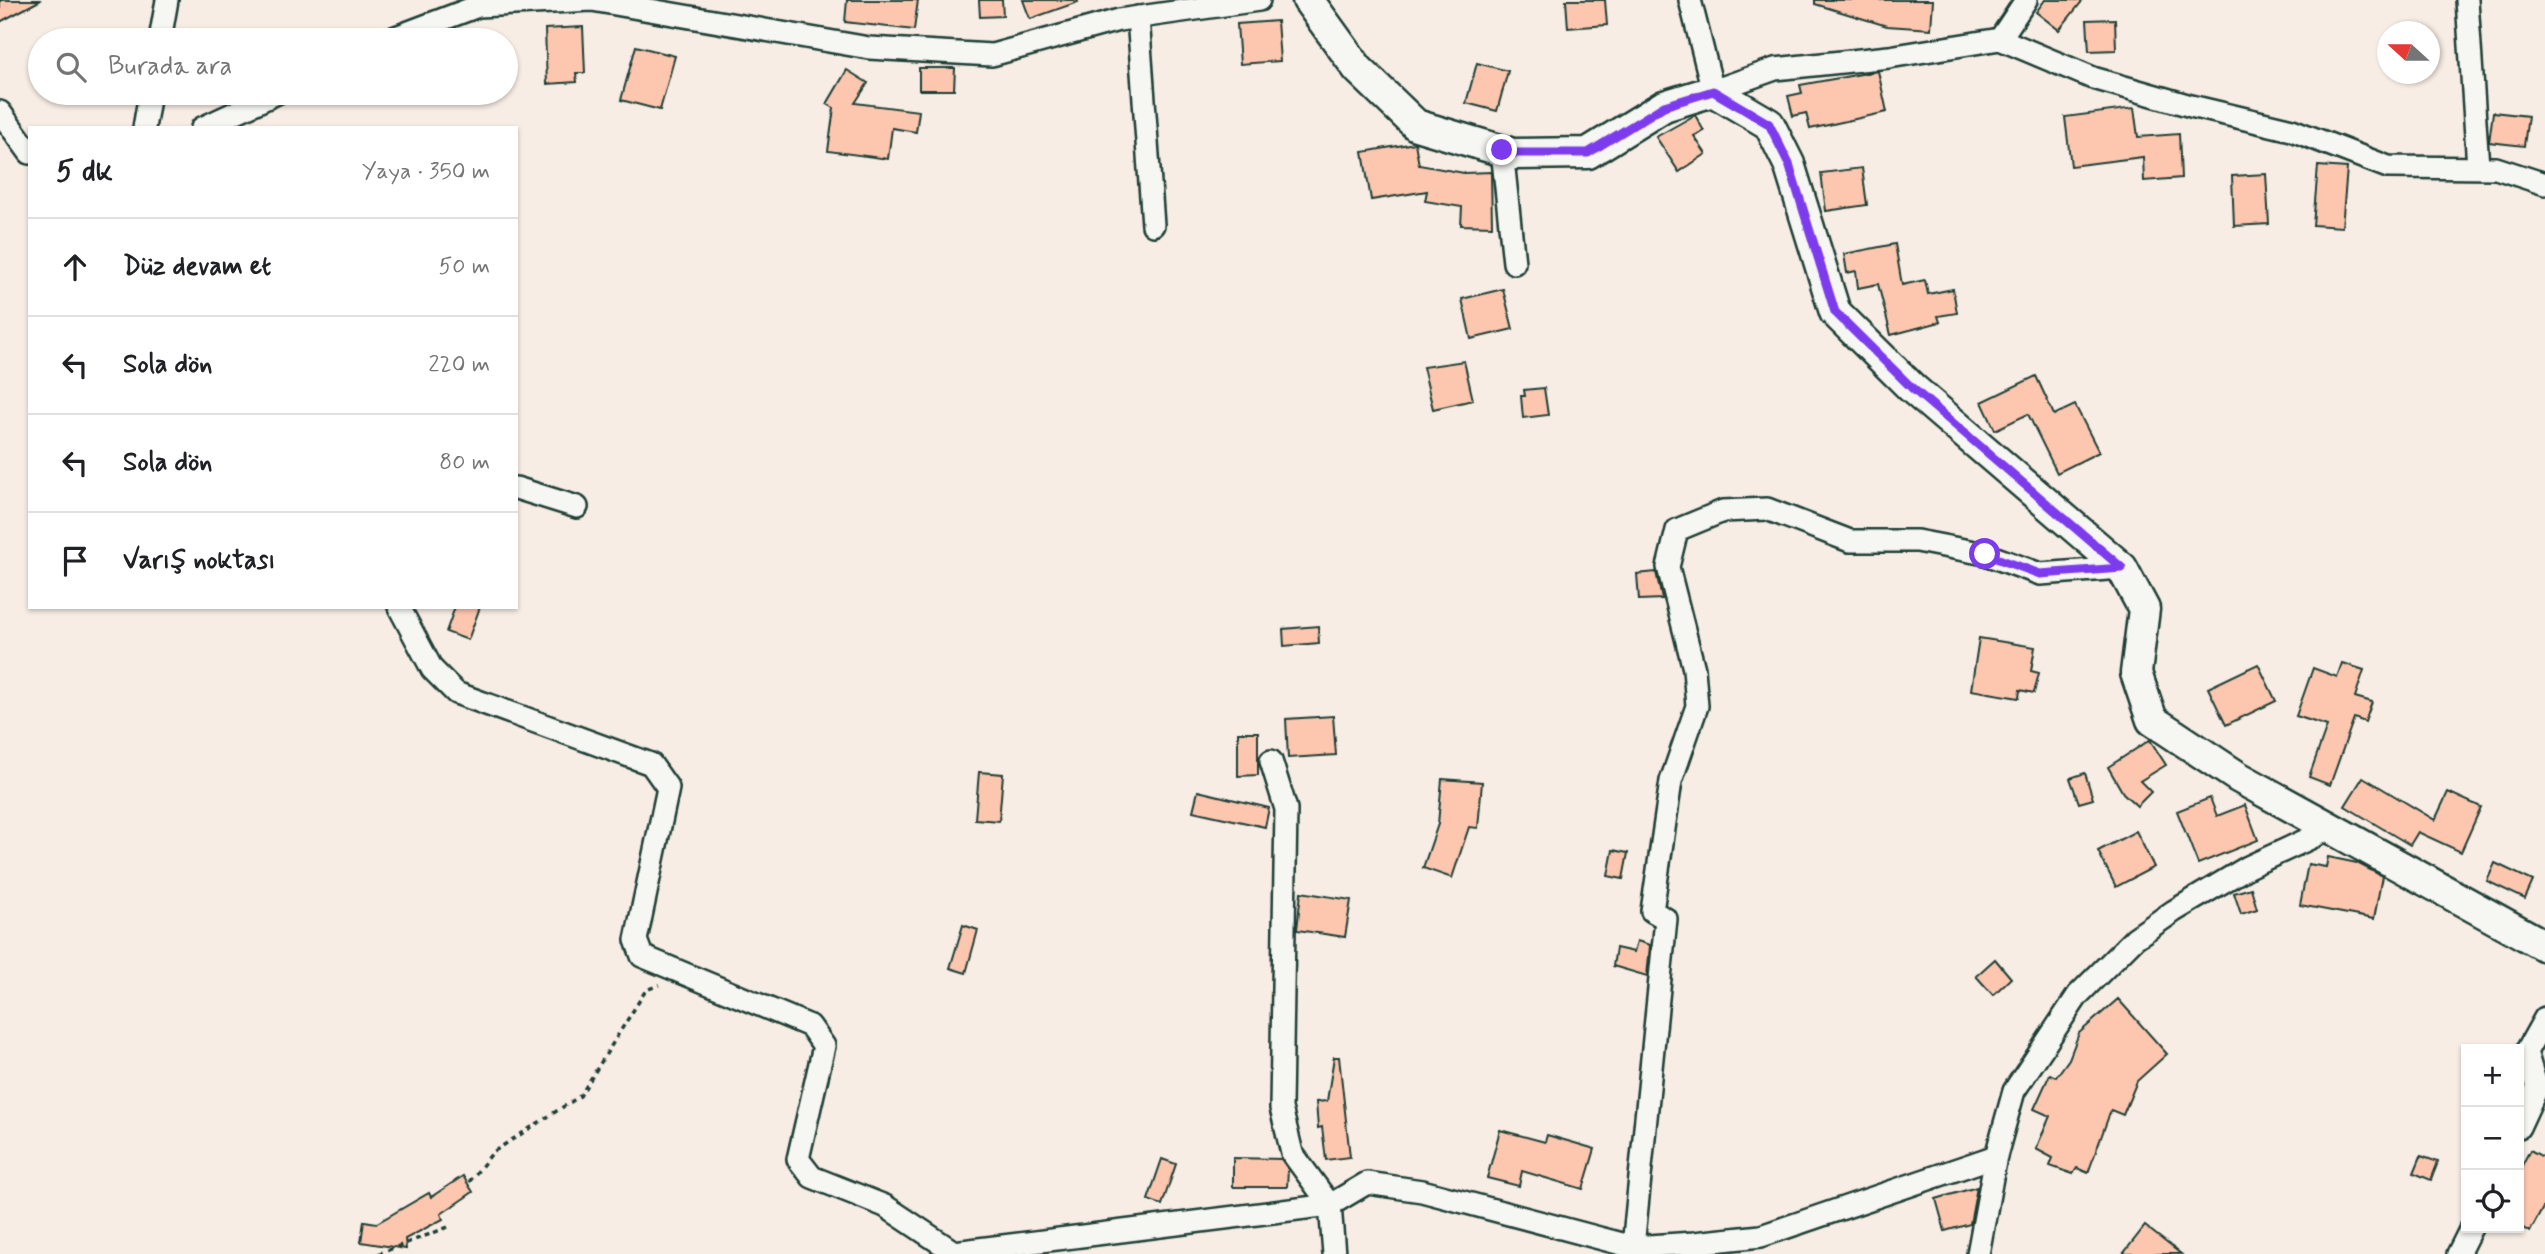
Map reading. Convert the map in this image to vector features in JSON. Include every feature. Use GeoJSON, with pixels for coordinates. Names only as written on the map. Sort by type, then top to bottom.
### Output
{"type":"FeatureCollection","features":[{"type":"Feature","properties":{"kind":"street"},"geometry":{"type":"LineString","coordinates":[[162,28],[167,0]]}},
{"type":"Feature","properties":{"kind":"street"},"geometry":{"type":"LineString","coordinates":[[420,28],[478,6],[593,0],[869,48],[992,55],[1138,17],[1259,0]]}},
{"type":"Feature","properties":{"kind":"street"},"geometry":{"type":"LineString","coordinates":[[1308,0],[1358,69],[1416,125],[1513,153],[1588,153],[1664,106],[1775,69],[1889,57],[2000,39],[2093,78],[2191,106],[2292,130],[2388,167],[2497,168],[2545,184]]}},
{"type":"Feature","properties":{"kind":"street"},"geometry":{"type":"LineString","coordinates":[[1690,0],[1713,91],[1769,124],[1789,164],[1835,312],[1912,388],[2122,568],[2144,609],[2136,673],[2152,720],[2238,777],[2545,946]]}},
{"type":"Feature","properties":{"kind":"street"},"geometry":{"type":"LineString","coordinates":[[2000,39],[2026,0]]}},
{"type":"Feature","properties":{"kind":"street"},"geometry":{"type":"LineString","coordinates":[[2467,0],[2478,167]]}},
{"type":"Feature","properties":{"kind":"street"},"geometry":{"type":"LineString","coordinates":[[1138,17],[1153,225]]}},
{"type":"Feature","properties":{"kind":"street"},"geometry":{"type":"LineString","coordinates":[[144,126],[148,105]]}},
{"type":"Feature","properties":{"kind":"street"},"geometry":{"type":"LineString","coordinates":[[206,126],[251,105]]}},
{"type":"Feature","properties":{"kind":"street"},"geometry":{"type":"LineString","coordinates":[[0,112],[28,150]]}},
{"type":"Feature","properties":{"kind":"street"},"geometry":{"type":"LineString","coordinates":[[1502,150],[1514,263]]}},
{"type":"Feature","properties":{"kind":"street"},"geometry":{"type":"LineString","coordinates":[[518,489],[577,506]]}},
{"type":"Feature","properties":{"kind":"street"},"geometry":{"type":"LineString","coordinates":[[1633,1247],[1666,919],[1652,911],[1671,780],[1697,706],[1694,669],[1668,567],[1677,530],[1723,511],[1767,509],[1850,541],[1917,541],[1985,554],[2040,574],[2122,568]]}},
{"type":"Feature","properties":{"kind":"street"},"geometry":{"type":"LineString","coordinates":[[400,609],[432,669],[456,693],[651,764],[668,788],[636,940],[642,956],[810,1026],[824,1046],[798,1158],[812,1177],[885,1206],[954,1253],[1330,1205],[1367,1183],[1422,1191],[1633,1247],[1761,1236],[1996,1156]]}},
{"type":"Feature","properties":{"kind":"street"},"geometry":{"type":"LineString","coordinates":[[1271,761],[1286,809],[1281,1108],[1292,1153],[1330,1205],[1334,1254]]}},
{"type":"Feature","properties":{"kind":"street"},"geometry":{"type":"LineString","coordinates":[[1978,1254],[1996,1156],[2014,1091],[2078,995],[2135,938],[2248,867],[2330,829]]}},
{"type":"Feature","properties":{"kind":"street"},"geometry":{"type":"LineString","coordinates":[[2524,1116],[2537,1088],[2526,1052],[2545,1018]]}},
{"type":"Feature","properties":{"kind":"street"},"geometry":{"type":"LineString","coordinates":[[2458,1254],[2468,1233]]}},
{"type":"Feature","properties":{"kind":"path"},"geometry":{"type":"LineString","coordinates":[[469,1182],[494,1152],[580,1096],[646,990],[657,987],[677,971]]}},
{"type":"Feature","properties":{"kind":"path"},"geometry":{"type":"LineString","coordinates":[[378,1254],[451,1226]]}},
{"type":"Feature","properties":{"kind":"building"},"geometry":{"type":"Polygon","coordinates":[[[0,0],[41,0],[0,22],[0,0]]]}},
{"type":"Feature","properties":{"kind":"building"},"geometry":{"type":"Polygon","coordinates":[[[847,0],[918,0],[914,30],[845,22],[847,0]]]}},
{"type":"Feature","properties":{"kind":"building"},"geometry":{"type":"Polygon","coordinates":[[[979,0],[1002,0],[1003,16],[980,17],[979,0]]]}},
{"type":"Feature","properties":{"kind":"building"},"geometry":{"type":"Polygon","coordinates":[[[1023,0],[1077,0],[1078,2],[1030,19],[1023,0]]]}},
{"type":"Feature","properties":{"kind":"building"},"geometry":{"type":"Polygon","coordinates":[[[1566,0],[1605,0],[1607,25],[1568,28],[1566,0]]]}},
{"type":"Feature","properties":{"kind":"building"},"geometry":{"type":"Polygon","coordinates":[[[1815,0],[1933,0],[1931,29],[1887,26],[1815,4],[1815,0]]]}},
{"type":"Feature","properties":{"kind":"building"},"geometry":{"type":"Polygon","coordinates":[[[2045,0],[2083,0],[2059,30],[2036,12],[2045,0]]]}},
{"type":"Feature","properties":{"kind":"building"},"geometry":{"type":"Polygon","coordinates":[[[2115,19],[2116,50],[2089,51],[2087,20],[2115,19]]]}},
{"type":"Feature","properties":{"kind":"building"},"geometry":{"type":"Polygon","coordinates":[[[1277,21],[1280,61],[1240,64],[1237,24],[1277,21]]]}},
{"type":"Feature","properties":{"kind":"building"},"geometry":{"type":"Polygon","coordinates":[[[583,27],[585,73],[576,73],[577,82],[547,84],[545,29],[583,27]]]}},
{"type":"Feature","properties":{"kind":"building"},"geometry":{"type":"Polygon","coordinates":[[[636,46],[675,56],[660,110],[621,100],[636,46]]]}},
{"type":"Feature","properties":{"kind":"building"},"geometry":{"type":"Polygon","coordinates":[[[1477,63],[1508,71],[1497,111],[1466,103],[1477,63]]]}},
{"type":"Feature","properties":{"kind":"building"},"geometry":{"type":"Polygon","coordinates":[[[919,68],[955,68],[954,90],[919,90],[919,68]]]}},
{"type":"Feature","properties":{"kind":"building"},"geometry":{"type":"Polygon","coordinates":[[[847,70],[868,83],[855,103],[919,111],[916,132],[892,128],[888,159],[828,151],[834,108],[827,104],[847,70]]]}},
{"type":"Feature","properties":{"kind":"building"},"geometry":{"type":"Polygon","coordinates":[[[1878,71],[1887,112],[1810,129],[1806,113],[1793,116],[1788,96],[1802,93],[1800,85],[1878,71]]]}},
{"type":"Feature","properties":{"kind":"building"},"geometry":{"type":"Polygon","coordinates":[[[2134,108],[2138,137],[2179,134],[2181,178],[2144,181],[2143,157],[2071,166],[2065,117],[2134,108]]]}},
{"type":"Feature","properties":{"kind":"building"},"geometry":{"type":"Polygon","coordinates":[[[2493,112],[2528,116],[2524,146],[2489,142],[2493,112]]]}},
{"type":"Feature","properties":{"kind":"building"},"geometry":{"type":"Polygon","coordinates":[[[1695,115],[1704,131],[1694,136],[1706,154],[1679,172],[1656,137],[1695,115]]]}},
{"type":"Feature","properties":{"kind":"building"},"geometry":{"type":"Polygon","coordinates":[[[1415,143],[1419,165],[1464,173],[1491,172],[1492,226],[1461,225],[1462,207],[1425,201],[1427,191],[1371,200],[1363,152],[1415,143]]]}},
{"type":"Feature","properties":{"kind":"building"},"geometry":{"type":"Polygon","coordinates":[[[2318,166],[2347,168],[2342,227],[2313,225],[2318,166]]]}},
{"type":"Feature","properties":{"kind":"building"},"geometry":{"type":"Polygon","coordinates":[[[1862,168],[1867,205],[1826,211],[1821,173],[1862,168]]]}},
{"type":"Feature","properties":{"kind":"building"},"geometry":{"type":"Polygon","coordinates":[[[2266,174],[2269,224],[2234,226],[2232,176],[2266,174]]]}},
{"type":"Feature","properties":{"kind":"building"},"geometry":{"type":"Polygon","coordinates":[[[1895,244],[1902,285],[1925,280],[1928,294],[1953,289],[1957,313],[1938,316],[1940,322],[1891,335],[1878,284],[1858,288],[1856,271],[1847,273],[1844,254],[1895,244]]]}},
{"type":"Feature","properties":{"kind":"building"},"geometry":{"type":"Polygon","coordinates":[[[1503,289],[1513,329],[1471,339],[1462,299],[1503,289]]]}},
{"type":"Feature","properties":{"kind":"building"},"geometry":{"type":"Polygon","coordinates":[[[1464,361],[1473,400],[1433,409],[1423,367],[1464,361]]]}},
{"type":"Feature","properties":{"kind":"building"},"geometry":{"type":"Polygon","coordinates":[[[2036,376],[2054,415],[2075,405],[2099,452],[2057,473],[2028,414],[1995,430],[1982,402],[2036,376]]]}},
{"type":"Feature","properties":{"kind":"building"},"geometry":{"type":"Polygon","coordinates":[[[1544,388],[1548,415],[1523,418],[1521,396],[1525,396],[1524,390],[1544,388]]]}},
{"type":"Feature","properties":{"kind":"building"},"geometry":{"type":"Polygon","coordinates":[[[1656,572],[1662,599],[1639,600],[1637,574],[1656,572]]]}},
{"type":"Feature","properties":{"kind":"building"},"geometry":{"type":"Polygon","coordinates":[[[454,609],[479,609],[468,640],[446,632],[454,609]]]}},
{"type":"Feature","properties":{"kind":"building"},"geometry":{"type":"Polygon","coordinates":[[[1318,626],[1319,643],[1284,646],[1283,629],[1318,626]]]}},
{"type":"Feature","properties":{"kind":"building"},"geometry":{"type":"Polygon","coordinates":[[[1979,638],[2035,647],[2031,671],[2039,673],[2034,693],[2020,690],[2019,698],[1971,690],[1979,638]]]}},
{"type":"Feature","properties":{"kind":"building"},"geometry":{"type":"Polygon","coordinates":[[[2342,663],[2364,670],[2355,697],[2372,702],[2365,722],[2354,718],[2330,785],[2309,777],[2327,726],[2296,716],[2313,668],[2337,677],[2342,663]]]}},
{"type":"Feature","properties":{"kind":"building"},"geometry":{"type":"Polygon","coordinates":[[[2258,664],[2276,701],[2226,725],[2208,688],[2258,664]]]}},
{"type":"Feature","properties":{"kind":"building"},"geometry":{"type":"Polygon","coordinates":[[[1333,716],[1336,755],[1288,758],[1286,719],[1333,716]]]}},
{"type":"Feature","properties":{"kind":"building"},"geometry":{"type":"Polygon","coordinates":[[[1238,732],[1258,732],[1258,775],[1238,776],[1238,732]]]}},
{"type":"Feature","properties":{"kind":"building"},"geometry":{"type":"Polygon","coordinates":[[[2150,740],[2166,765],[2140,781],[2151,792],[2137,806],[2123,793],[2108,767],[2150,740]]]}},
{"type":"Feature","properties":{"kind":"building"},"geometry":{"type":"Polygon","coordinates":[[[979,772],[1003,774],[999,821],[975,819],[979,772]]]}},
{"type":"Feature","properties":{"kind":"building"},"geometry":{"type":"Polygon","coordinates":[[[2085,773],[2093,799],[2079,803],[2070,778],[2085,773]]]}},
{"type":"Feature","properties":{"kind":"building"},"geometry":{"type":"Polygon","coordinates":[[[2363,777],[2435,820],[2448,792],[2481,807],[2461,852],[2418,832],[2410,845],[2345,806],[2363,777]]]}},
{"type":"Feature","properties":{"kind":"building"},"geometry":{"type":"Polygon","coordinates":[[[1442,779],[1482,782],[1478,828],[1469,827],[1452,878],[1423,868],[1438,824],[1442,779]]]}},
{"type":"Feature","properties":{"kind":"building"},"geometry":{"type":"Polygon","coordinates":[[[1198,791],[1269,808],[1265,827],[1193,811],[1198,791]]]}},
{"type":"Feature","properties":{"kind":"building"},"geometry":{"type":"Polygon","coordinates":[[[2210,798],[2217,816],[2245,805],[2258,840],[2198,864],[2177,811],[2210,798]]]}},
{"type":"Feature","properties":{"kind":"building"},"geometry":{"type":"Polygon","coordinates":[[[2136,831],[2154,867],[2116,887],[2098,851],[2136,831]]]}},
{"type":"Feature","properties":{"kind":"building"},"geometry":{"type":"Polygon","coordinates":[[[1613,850],[1628,853],[1623,879],[1608,876],[1613,850]]]}},
{"type":"Feature","properties":{"kind":"building"},"geometry":{"type":"Polygon","coordinates":[[[2328,857],[2357,863],[2382,876],[2374,919],[2300,905],[2308,864],[2326,867],[2328,857]]]}},
{"type":"Feature","properties":{"kind":"building"},"geometry":{"type":"Polygon","coordinates":[[[2495,863],[2533,881],[2525,899],[2487,881],[2495,863]]]}},
{"type":"Feature","properties":{"kind":"building"},"geometry":{"type":"Polygon","coordinates":[[[2251,888],[2257,909],[2241,914],[2234,893],[2251,888]]]}},
{"type":"Feature","properties":{"kind":"building"},"geometry":{"type":"Polygon","coordinates":[[[1301,892],[1351,900],[1345,937],[1297,930],[1301,892]]]}},
{"type":"Feature","properties":{"kind":"building"},"geometry":{"type":"Polygon","coordinates":[[[963,925],[978,930],[966,973],[950,968],[963,925]]]}},
{"type":"Feature","properties":{"kind":"building"},"geometry":{"type":"Polygon","coordinates":[[[1637,941],[1650,945],[1647,976],[1613,966],[1616,948],[1634,952],[1637,941]]]}},
{"type":"Feature","properties":{"kind":"building"},"geometry":{"type":"Polygon","coordinates":[[[1995,959],[2011,978],[1993,995],[1976,976],[1995,959]]]}},
{"type":"Feature","properties":{"kind":"building"},"geometry":{"type":"Polygon","coordinates":[[[2118,999],[2167,1054],[2137,1081],[2123,1115],[2111,1110],[2088,1173],[2077,1168],[2073,1174],[2050,1166],[2053,1158],[2036,1149],[2050,1116],[2034,1109],[2050,1074],[2056,1077],[2069,1059],[2079,1033],[2118,999]]]}},
{"type":"Feature","properties":{"kind":"building"},"geometry":{"type":"Polygon","coordinates":[[[1334,1057],[1339,1057],[1350,1157],[1326,1160],[1322,1127],[1318,1128],[1316,1102],[1327,1101],[1334,1057]]]}},
{"type":"Feature","properties":{"kind":"building"},"geometry":{"type":"Polygon","coordinates":[[[1500,1130],[1545,1142],[1547,1135],[1595,1149],[1583,1189],[1522,1171],[1519,1186],[1487,1178],[1500,1130]]]}},
{"type":"Feature","properties":{"kind":"building"},"geometry":{"type":"Polygon","coordinates":[[[2530,1150],[2545,1158],[2545,1204],[2530,1232],[2524,1229],[2524,1161],[2530,1150]]]}},
{"type":"Feature","properties":{"kind":"building"},"geometry":{"type":"Polygon","coordinates":[[[2421,1156],[2438,1162],[2431,1180],[2414,1173],[2421,1156]]]}},
{"type":"Feature","properties":{"kind":"building"},"geometry":{"type":"Polygon","coordinates":[[[1233,1158],[1281,1159],[1288,1169],[1287,1187],[1233,1187],[1233,1158]]]}},
{"type":"Feature","properties":{"kind":"building"},"geometry":{"type":"Polygon","coordinates":[[[1162,1159],[1176,1164],[1162,1205],[1148,1200],[1162,1159]]]}},
{"type":"Feature","properties":{"kind":"building"},"geometry":{"type":"Polygon","coordinates":[[[463,1176],[473,1192],[441,1214],[443,1219],[405,1239],[406,1249],[361,1242],[364,1221],[377,1223],[429,1193],[431,1197],[463,1176]]]}},
{"type":"Feature","properties":{"kind":"building"},"geometry":{"type":"Polygon","coordinates":[[[1977,1187],[1970,1224],[1945,1231],[1936,1199],[1977,1187]]]}},
{"type":"Feature","properties":{"kind":"building"},"geometry":{"type":"Polygon","coordinates":[[[2145,1226],[2181,1254],[2123,1254],[2145,1226]]]}},
{"type":"Feature","properties":{"kind":"route"},"geometry":{"type":"LineString","coordinates":[[1502,150],[1513,153],[1588,153],[1664,106],[1713,91],[1769,124],[1789,164],[1835,312],[1912,388],[2122,568],[2040,574],[1985,554]]}}]}
